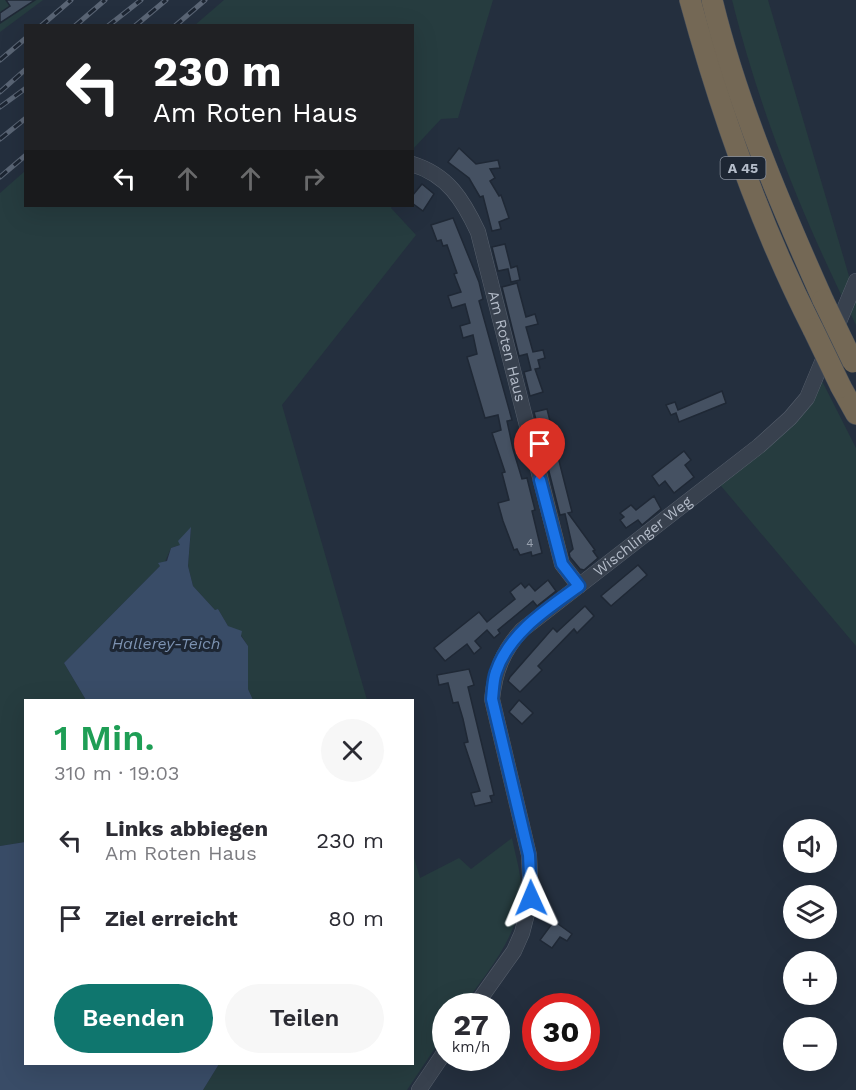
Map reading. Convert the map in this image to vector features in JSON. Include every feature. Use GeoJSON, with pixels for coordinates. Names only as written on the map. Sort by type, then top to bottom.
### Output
{"type":"FeatureCollection","features":[{"type":"Feature","properties":{"kind":"highway","name":"A 45"},"geometry":{"type":"LineString","coordinates":[[690,0],[723,111],[742,165],[797,298],[856,414]]}},
{"type":"Feature","properties":{"kind":"highway","name":"A 45"},"geometry":{"type":"LineString","coordinates":[[712,0],[738,87],[765,160],[823,300],[855,364]]}},
{"type":"Feature","properties":{"kind":"street","name":"Am Roten Haus"},"geometry":{"type":"LineString","coordinates":[[414,165],[441,176],[451,186],[468,211],[478,232],[562,564],[579,586]]}},
{"type":"Feature","properties":{"kind":"street","name":"Wischlinger Weg"},"geometry":{"type":"LineString","coordinates":[[484,993],[514,951],[522,933],[531,898],[529,855],[492,699],[495,673],[509,645],[522,630],[647,535],[790,418],[807,398],[856,281]]}},
{"type":"Feature","properties":{"kind":"street"},"geometry":{"type":"LineString","coordinates":[[418,1090],[432,1070]]}},
{"type":"Feature","properties":{"kind":"green space"},"geometry":{"type":"Polygon","coordinates":[[[0,0],[43,0],[0,32],[0,0]]]}},
{"type":"Feature","properties":{"kind":"green space"},"geometry":{"type":"Polygon","coordinates":[[[224,0],[493,0],[458,118],[441,119],[414,148],[414,24],[196,24],[224,0]]]}},
{"type":"Feature","properties":{"kind":"green space"},"geometry":{"type":"Polygon","coordinates":[[[732,0],[768,0],[856,300],[856,325],[785,166],[756,84],[732,0]]]}},
{"type":"Feature","properties":{"kind":"green space"},"geometry":{"type":"Polygon","coordinates":[[[24,172],[24,207],[392,207],[416,235],[282,405],[367,699],[253,699],[248,689],[248,646],[241,635],[228,626],[218,609],[215,610],[193,586],[188,566],[191,528],[180,545],[171,548],[164,564],[160,562],[160,566],[64,663],[85,699],[24,699],[24,842],[0,846],[0,193],[24,172]]]}},
{"type":"Feature","properties":{"kind":"green space"},"geometry":{"type":"Polygon","coordinates":[[[819,375],[856,448],[856,646],[716,480],[759,446],[819,375]]]}},
{"type":"Feature","properties":{"kind":"green space"},"geometry":{"type":"Polygon","coordinates":[[[512,838],[519,869],[520,905],[516,921],[501,951],[472,993],[432,993],[432,1052],[407,1090],[203,1090],[218,1065],[414,1065],[414,857],[420,878],[459,858],[471,869],[512,838]]]}},
{"type":"Feature","properties":{"kind":"water","name":"Hallerey-Teich"},"geometry":{"type":"Polygon","coordinates":[[[191,527],[188,566],[193,586],[215,610],[218,609],[228,626],[242,631],[241,636],[248,646],[248,689],[253,699],[85,699],[64,663],[160,566],[158,563],[167,561],[171,548],[180,545],[178,541],[191,527]]]}},
{"type":"Feature","properties":{"kind":"water"},"geometry":{"type":"Polygon","coordinates":[[[24,842],[24,1065],[218,1065],[203,1090],[0,1090],[0,846],[24,842]]]}},
{"type":"Feature","properties":{"kind":"building"},"geometry":{"type":"Polygon","coordinates":[[[6,0],[35,0],[0,23],[0,13],[10,6],[6,0]]]}},
{"type":"Feature","properties":{"kind":"building"},"geometry":{"type":"Polygon","coordinates":[[[459,148],[476,164],[498,160],[500,168],[490,169],[495,178],[490,181],[499,196],[501,195],[509,218],[499,222],[501,229],[492,231],[483,196],[480,197],[469,178],[448,162],[459,148]]]}},
{"type":"Feature","properties":{"kind":"building"},"geometry":{"type":"Polygon","coordinates":[[[422,184],[434,194],[423,211],[414,204],[414,194],[422,184]]]}},
{"type":"Feature","properties":{"kind":"building"},"geometry":{"type":"Polygon","coordinates":[[[453,218],[479,282],[483,299],[479,301],[512,420],[507,421],[513,449],[522,479],[527,478],[535,510],[532,511],[542,553],[532,556],[531,552],[520,555],[517,549],[514,550],[503,521],[498,503],[509,500],[502,473],[505,472],[492,433],[501,430],[498,415],[485,418],[467,357],[477,354],[473,335],[463,338],[460,326],[470,323],[465,304],[452,308],[448,296],[461,292],[454,274],[457,273],[447,245],[443,246],[441,240],[437,241],[431,225],[453,218]]]}},
{"type":"Feature","properties":{"kind":"building"},"geometry":{"type":"Polygon","coordinates":[[[505,244],[511,268],[517,266],[520,280],[511,282],[508,269],[498,271],[492,247],[505,244]]]}},
{"type":"Feature","properties":{"kind":"building"},"geometry":{"type":"Polygon","coordinates":[[[517,283],[526,317],[535,314],[538,324],[526,327],[533,352],[543,350],[545,358],[538,360],[540,368],[535,369],[543,392],[530,396],[524,372],[531,370],[527,354],[519,356],[502,287],[517,283]]]}},
{"type":"Feature","properties":{"kind":"building"},"geometry":{"type":"Polygon","coordinates":[[[722,391],[726,403],[679,422],[676,413],[671,415],[666,405],[675,402],[678,410],[722,391]]]}},
{"type":"Feature","properties":{"kind":"building"},"geometry":{"type":"Polygon","coordinates":[[[547,409],[553,433],[540,436],[534,412],[547,409]]]}},
{"type":"Feature","properties":{"kind":"building"},"geometry":{"type":"Polygon","coordinates":[[[556,449],[572,512],[568,513],[595,550],[593,551],[598,558],[584,570],[580,569],[570,557],[569,553],[573,549],[565,514],[560,515],[544,452],[556,449]]]}},
{"type":"Feature","properties":{"kind":"building"},"geometry":{"type":"Polygon","coordinates":[[[684,451],[691,460],[685,465],[694,477],[674,493],[665,481],[659,486],[652,476],[684,451]]]}},
{"type":"Feature","properties":{"kind":"building"},"geometry":{"type":"Polygon","coordinates":[[[654,496],[661,509],[642,525],[638,520],[626,528],[620,520],[624,517],[620,513],[631,505],[636,510],[654,496]]]}},
{"type":"Feature","properties":{"kind":"building"},"geometry":{"type":"Polygon","coordinates":[[[638,565],[647,575],[611,606],[601,596],[638,565]]]}},
{"type":"Feature","properties":{"kind":"building"},"geometry":{"type":"Polygon","coordinates":[[[548,580],[556,591],[537,606],[533,601],[498,630],[500,633],[494,638],[487,630],[475,641],[481,648],[474,654],[467,644],[445,661],[434,648],[479,612],[487,622],[515,599],[510,592],[521,583],[525,588],[529,584],[535,591],[548,580]]]}},
{"type":"Feature","properties":{"kind":"building"},"geometry":{"type":"Polygon","coordinates":[[[585,606],[594,616],[577,633],[574,629],[538,666],[542,670],[520,692],[508,681],[510,677],[553,628],[557,632],[585,606]]]}},
{"type":"Feature","properties":{"kind":"building"},"geometry":{"type":"Polygon","coordinates":[[[469,669],[474,685],[468,687],[494,795],[490,796],[492,802],[475,806],[471,793],[480,791],[464,743],[468,742],[463,719],[458,702],[453,703],[448,683],[439,685],[437,675],[469,669]]]}},
{"type":"Feature","properties":{"kind":"building"},"geometry":{"type":"Polygon","coordinates":[[[519,700],[533,713],[522,724],[509,712],[519,700]]]}},
{"type":"Feature","properties":{"kind":"building"},"geometry":{"type":"Polygon","coordinates":[[[554,921],[572,934],[567,941],[560,937],[552,948],[540,940],[554,921]]]}},
{"type":"Feature","properties":{"kind":"railway"},"geometry":{"type":"LineString","coordinates":[[43,24],[71,0]]}},
{"type":"Feature","properties":{"kind":"railway"},"geometry":{"type":"LineString","coordinates":[[77,24],[105,0]]}},
{"type":"Feature","properties":{"kind":"railway"},"geometry":{"type":"LineString","coordinates":[[111,24],[141,0]]}},
{"type":"Feature","properties":{"kind":"railway"},"geometry":{"type":"LineString","coordinates":[[137,24],[166,0]]}},
{"type":"Feature","properties":{"kind":"railway"},"geometry":{"type":"LineString","coordinates":[[177,24],[205,0]]}},
{"type":"Feature","properties":{"kind":"railway"},"geometry":{"type":"LineString","coordinates":[[0,60],[24,40]]}},
{"type":"Feature","properties":{"kind":"railway"},"geometry":{"type":"LineString","coordinates":[[0,92],[24,71]]}},
{"type":"Feature","properties":{"kind":"railway"},"geometry":{"type":"LineString","coordinates":[[0,107],[24,89]]}},
{"type":"Feature","properties":{"kind":"railway"},"geometry":{"type":"LineString","coordinates":[[0,139],[24,120]]}},
{"type":"Feature","properties":{"kind":"railway"},"geometry":{"type":"LineString","coordinates":[[0,177],[24,157]]}},
{"type":"Feature","properties":{"kind":"route"},"geometry":{"type":"LineString","coordinates":[[531,898],[529,855],[492,699],[495,673],[509,645],[522,630],[579,586],[562,564],[540,480]]}}]}
